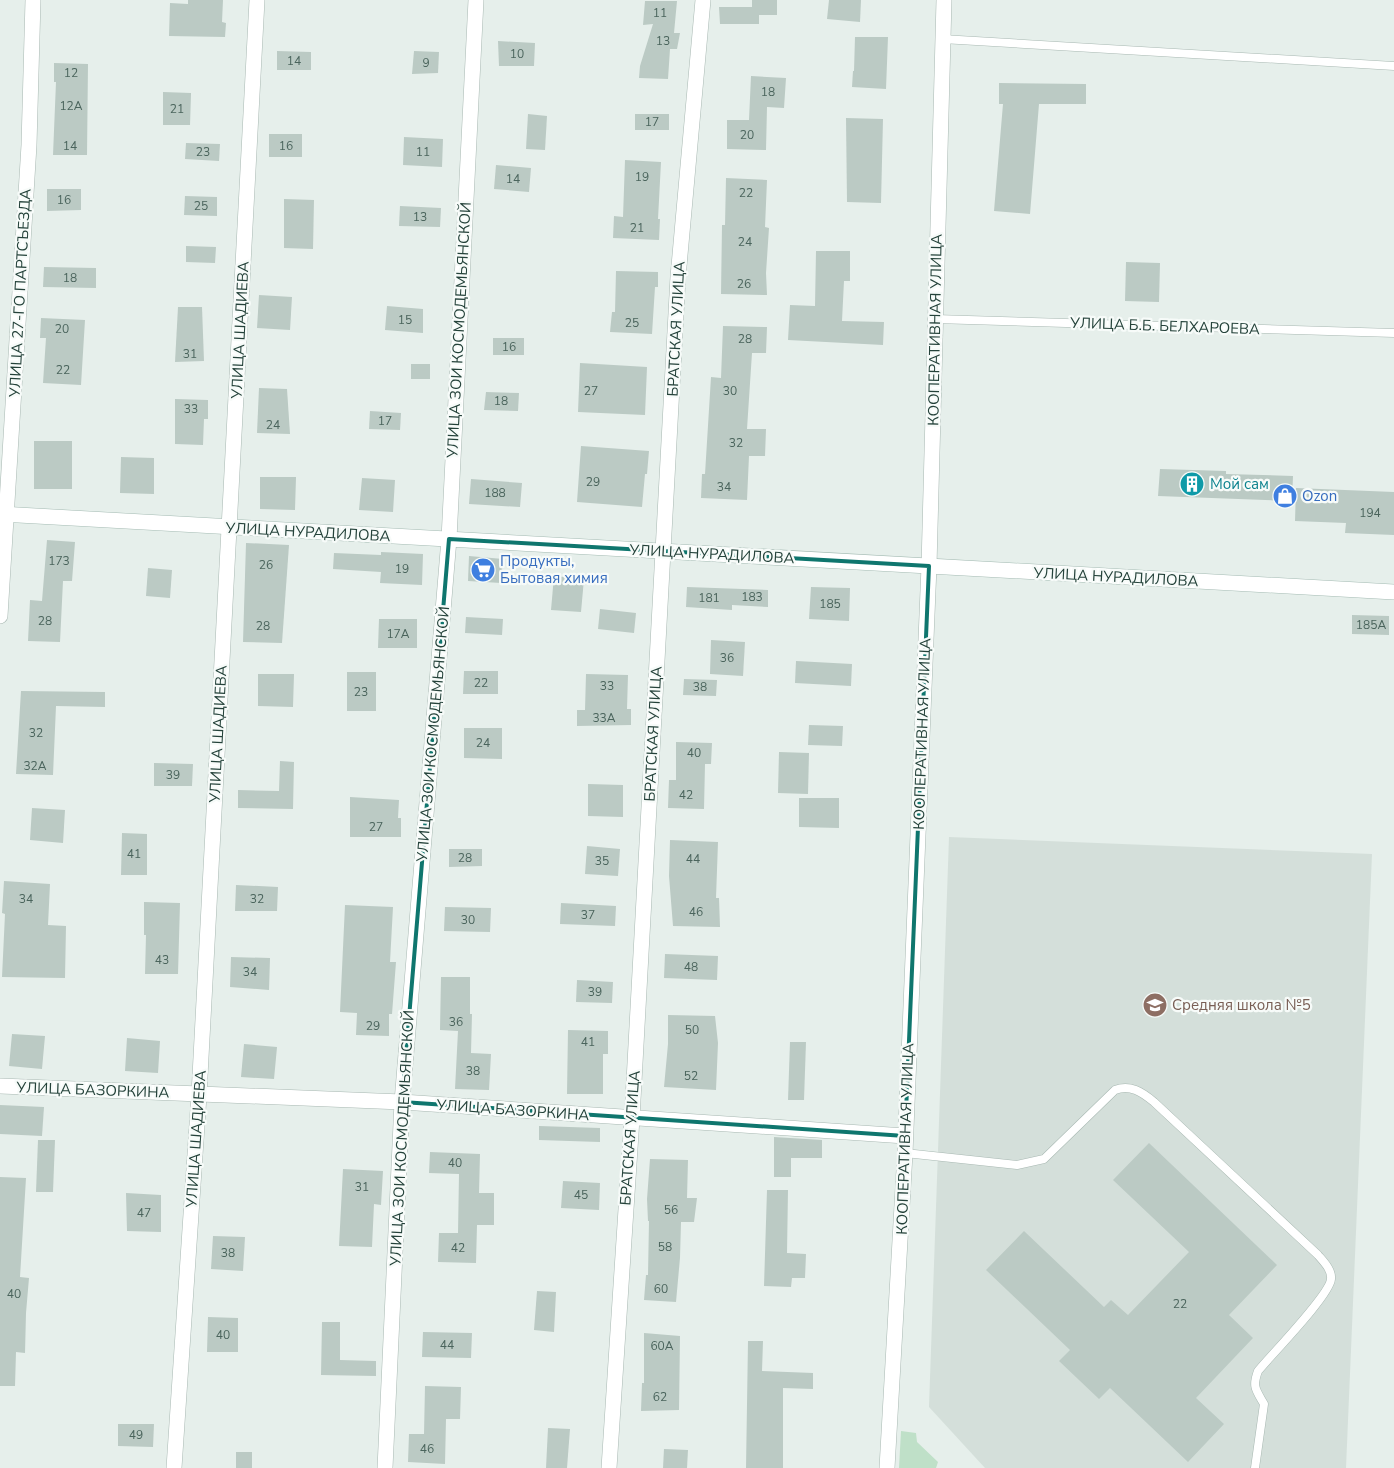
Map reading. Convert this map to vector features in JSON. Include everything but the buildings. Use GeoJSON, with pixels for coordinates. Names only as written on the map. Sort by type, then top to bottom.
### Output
{"type":"FeatureCollection","features":[{"type":"Feature","properties":{"kind":"street","name":"УЛИЦА 27-ГО ПАРТСЪЕЗДА"},"geometry":{"type":"LineString","coordinates":[[0,616],[4,514],[29,146],[33,0]]}},
{"type":"Feature","properties":{"kind":"street","name":"УЛИЦА ШАДИЕВА"},"geometry":{"type":"LineString","coordinates":[[174,1468],[199,1095],[257,0]]}},
{"type":"Feature","properties":{"kind":"street","name":"УЛИЦА ЗОИ КОСМОДЕМЬЯНСКОЙ"},"geometry":{"type":"LineString","coordinates":[[385,1468],[402,1102],[449,539],[476,0]]}},
{"type":"Feature","properties":{"kind":"street","name":"БРАТСКАЯ УЛИЦА"},"geometry":{"type":"LineString","coordinates":[[608,1468],[632,1118],[678,277],[703,0]]}},
{"type":"Feature","properties":{"kind":"street","name":"КООПЕРАТИВНАЯ УЛИЦА"},"geometry":{"type":"LineString","coordinates":[[887,1468],[905,1153],[929,566],[944,0]]}},
{"type":"Feature","properties":{"kind":"street","name":"УЛИЦА НУРАДИЛОВА"},"geometry":{"type":"LineString","coordinates":[[4,514],[1394,592]]}},
{"type":"Feature","properties":{"kind":"street","name":"УЛИЦА БАЗОРКИНА"},"geometry":{"type":"LineString","coordinates":[[0,1086],[402,1102],[905,1136]]}},
{"type":"Feature","properties":{"kind":"lane"},"geometry":{"type":"LineString","coordinates":[[942,39],[1394,66]]}},
{"type":"Feature","properties":{"kind":"lane","name":"УЛИЦА Б.Б. БЕЛХАРОЕВА"},"geometry":{"type":"LineString","coordinates":[[935,319],[1394,333]]}},
{"type":"Feature","properties":{"kind":"lane"},"geometry":{"type":"LineString","coordinates":[[905,1153],[1017,1164],[1036,1161],[1044,1159],[1115,1090],[1123,1087],[1131,1088],[1146,1095],[1154,1102],[1318,1255],[1330,1271],[1331,1281],[1322,1298],[1258,1371],[1254,1379],[1254,1389],[1264,1404],[1255,1468]]}},
{"type":"Feature","properties":{"kind":"highlighted area"},"geometry":{"type":"Polygon","coordinates":[[[449,539],[929,566],[905,1136],[402,1102],[449,539]]]}},
{"type":"Feature","properties":{"kind":"shaded area","name":"Средняя школа №5"},"geometry":{"type":"Polygon","coordinates":[[[949,837],[1372,854],[1346,1468],[985,1468],[929,1407],[949,837]]]}},
{"type":"Feature","properties":{"kind":"green space"},"geometry":{"type":"Polygon","coordinates":[[[901,1431],[916,1433],[917,1442],[938,1462],[936,1468],[899,1468],[901,1431]]]}},
{"type":"Feature","properties":{"kind":"place","name":"Мой сам"},"geometry":{"type":"Point","coordinates":[1192,484]}},
{"type":"Feature","properties":{"kind":"place","name":"Ozon"},"geometry":{"type":"Point","coordinates":[1285,496]}},
{"type":"Feature","properties":{"kind":"place","name":"Продукты, Бытовая химия"},"geometry":{"type":"Point","coordinates":[483,570]}},
{"type":"Feature","properties":{"kind":"place","name":"Средняя школа №5"},"geometry":{"type":"Point","coordinates":[1155,1005]}}]}
